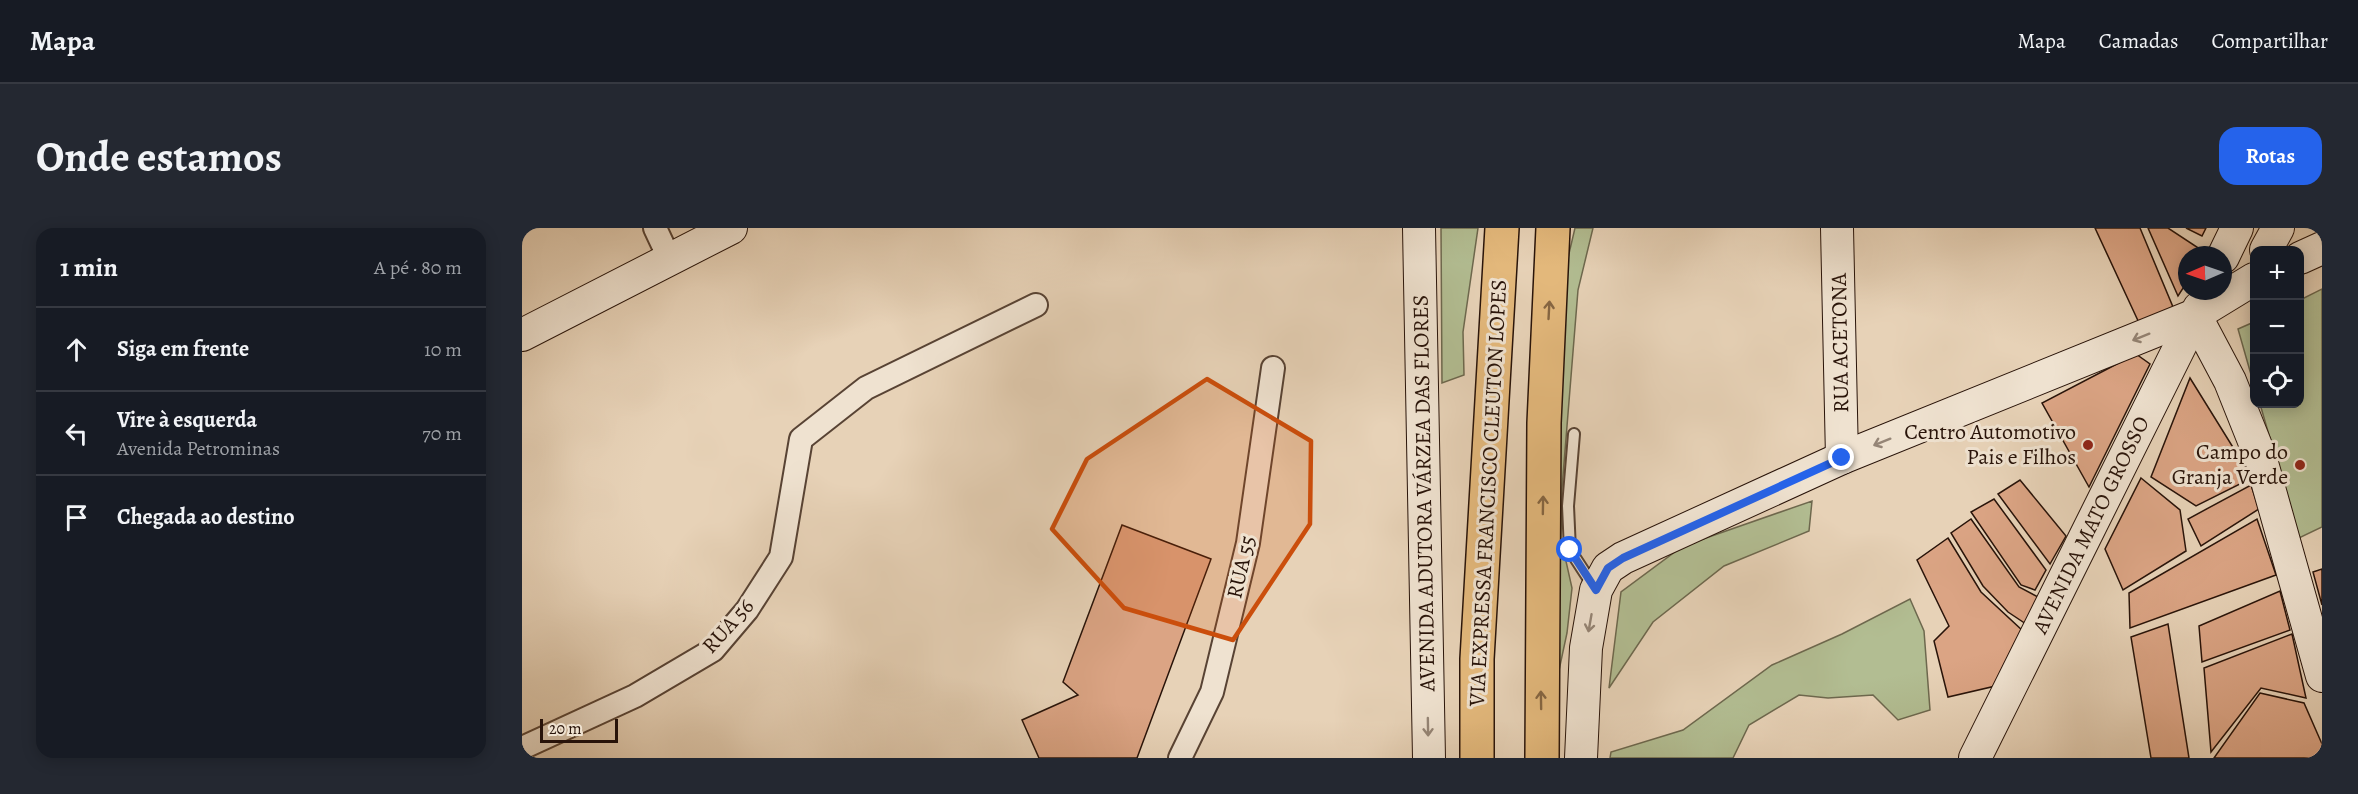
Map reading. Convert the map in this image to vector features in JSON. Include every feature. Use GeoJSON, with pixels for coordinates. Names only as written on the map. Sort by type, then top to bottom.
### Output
{"type":"FeatureCollection","features":[{"type":"Feature","properties":{"kind":"highway","name":"VIA EXPRESSA FRANCISCO CLEUTON LOPES"},"geometry":{"type":"LineString","coordinates":[[1477,758],[1477,659],[1502,228]]}},
{"type":"Feature","properties":{"kind":"highway"},"geometry":{"type":"LineString","coordinates":[[1542,758],[1544,423],[1553,228]]}},
{"type":"Feature","properties":{"kind":"street"},"geometry":{"type":"LineString","coordinates":[[655,228],[670,260]]}},
{"type":"Feature","properties":{"kind":"street"},"geometry":{"type":"LineString","coordinates":[[522,335],[731,228]]}},
{"type":"Feature","properties":{"kind":"street","name":"AVENIDA ADUTORA VÁRZEA DAS FLORES"},"geometry":{"type":"LineString","coordinates":[[1419,228],[1429,758]]}},
{"type":"Feature","properties":{"kind":"street","name":"RUA ACETONA"},"geometry":{"type":"LineString","coordinates":[[1838,228],[1842,458]]}},
{"type":"Feature","properties":{"kind":"street"},"geometry":{"type":"LineString","coordinates":[[2228,246],[2237,228]]}},
{"type":"Feature","properties":{"kind":"street"},"geometry":{"type":"LineString","coordinates":[[2268,246],[2277,228]]}},
{"type":"Feature","properties":{"kind":"street"},"geometry":{"type":"LineString","coordinates":[[2304,256],[2322,248]]}},
{"type":"Feature","properties":{"kind":"street"},"geometry":{"type":"LineString","coordinates":[[1581,758],[1586,648],[1602,579],[1623,558],[1842,458],[2250,281]]}},
{"type":"Feature","properties":{"kind":"street"},"geometry":{"type":"LineString","coordinates":[[2201,303],[2260,456],[2322,676]]}},
{"type":"Feature","properties":{"kind":"street","name":"AVENIDA MATO GROSSO"},"geometry":{"type":"LineString","coordinates":[[1975,758],[2201,303]]}},
{"type":"Feature","properties":{"kind":"street","name":"RUA 56"},"geometry":{"type":"LineString","coordinates":[[522,748],[635,696],[712,650],[747,610],[781,557],[801,440],[866,388],[1036,305]]}},
{"type":"Feature","properties":{"kind":"street","name":"RUA 55"},"geometry":{"type":"LineString","coordinates":[[1180,758],[1212,692],[1248,543],[1273,369]]}},
{"type":"Feature","properties":{"kind":"lane"},"geometry":{"type":"LineString","coordinates":[[1574,434],[1568,506],[1570,550],[1602,579]]}},
{"type":"Feature","properties":{"kind":"highlighted area"},"geometry":{"type":"Polygon","coordinates":[[[1207,379],[1311,441],[1310,524],[1233,640],[1124,608],[1052,529],[1087,459],[1207,379]]]}},
{"type":"Feature","properties":{"kind":"green space"},"geometry":{"type":"Polygon","coordinates":[[[1441,228],[1478,228],[1463,332],[1464,375],[1442,383],[1441,228]]]}},
{"type":"Feature","properties":{"kind":"green space"},"geometry":{"type":"Polygon","coordinates":[[[1575,228],[1593,228],[1578,290],[1562,488],[1561,539],[1572,588],[1567,633],[1552,703],[1560,292],[1575,228]]]}},
{"type":"Feature","properties":{"kind":"green space","name":"Campo do Granja Verde"},"geometry":{"type":"Polygon","coordinates":[[[2322,289],[2322,527],[2299,538],[2261,408],[2304,408],[2304,298],[2322,289]]]}},
{"type":"Feature","properties":{"kind":"green space"},"geometry":{"type":"Polygon","coordinates":[[[2250,324],[2250,371],[2238,329],[2250,324]]]}},
{"type":"Feature","properties":{"kind":"green space"},"geometry":{"type":"Polygon","coordinates":[[[1812,501],[1809,531],[1724,566],[1653,622],[1609,688],[1621,592],[1683,546],[1812,501]]]}},
{"type":"Feature","properties":{"kind":"green space"},"geometry":{"type":"Polygon","coordinates":[[[1910,599],[1924,631],[1930,710],[1898,720],[1873,695],[1828,698],[1799,695],[1749,725],[1733,758],[1610,758],[1611,752],[1683,730],[1772,665],[1842,634],[1910,599]]]}},
{"type":"Feature","properties":{"kind":"building"},"geometry":{"type":"Polygon","coordinates":[[[2095,228],[2140,228],[2173,307],[2140,325],[2095,228]]]}},
{"type":"Feature","properties":{"kind":"building"},"geometry":{"type":"Polygon","coordinates":[[[2148,228],[2168,228],[2195,246],[2178,246],[2178,296],[2148,228]]]}},
{"type":"Feature","properties":{"kind":"building"},"geometry":{"type":"Polygon","coordinates":[[[2186,228],[2206,228],[2202,236],[2186,228]]]}},
{"type":"Feature","properties":{"kind":"building","name":"Centro Automotivo Pais e Filhos"},"geometry":{"type":"Polygon","coordinates":[[[2136,354],[2150,364],[2089,487],[2042,403],[2136,354]]]}},
{"type":"Feature","properties":{"kind":"building"},"geometry":{"type":"Polygon","coordinates":[[[2190,378],[2252,478],[2196,506],[2151,477],[2190,378]]]}},
{"type":"Feature","properties":{"kind":"building"},"geometry":{"type":"Polygon","coordinates":[[[2141,478],[2180,510],[2186,551],[2123,590],[2105,549],[2141,478]]]}},
{"type":"Feature","properties":{"kind":"building"},"geometry":{"type":"Polygon","coordinates":[[[2020,480],[2066,536],[2050,564],[1998,494],[2020,480]]]}},
{"type":"Feature","properties":{"kind":"building"},"geometry":{"type":"Polygon","coordinates":[[[2251,485],[2259,509],[2201,546],[2188,519],[2251,485]]]}},
{"type":"Feature","properties":{"kind":"building"},"geometry":{"type":"Polygon","coordinates":[[[1994,499],[2046,570],[2035,590],[2021,585],[1971,512],[1994,499]]]}},
{"type":"Feature","properties":{"kind":"building"},"geometry":{"type":"Polygon","coordinates":[[[1971,519],[2019,587],[2042,599],[2029,626],[2008,612],[1983,586],[1951,533],[1971,519]]]}},
{"type":"Feature","properties":{"kind":"building"},"geometry":{"type":"Polygon","coordinates":[[[2257,519],[2276,575],[2130,628],[2129,593],[2257,519]]]}},
{"type":"Feature","properties":{"kind":"building"},"geometry":{"type":"Polygon","coordinates":[[[1122,525],[1211,559],[1137,758],[1039,758],[1022,720],[1078,695],[1063,682],[1122,525]]]}},
{"type":"Feature","properties":{"kind":"building"},"geometry":{"type":"Polygon","coordinates":[[[1948,538],[1981,592],[2024,632],[2004,684],[1948,697],[1934,641],[1949,626],[1917,560],[1948,538]]]}},
{"type":"Feature","properties":{"kind":"building"},"geometry":{"type":"Polygon","coordinates":[[[2322,569],[2322,605],[2313,572],[2322,569]]]}},
{"type":"Feature","properties":{"kind":"building"},"geometry":{"type":"Polygon","coordinates":[[[2280,591],[2290,630],[2202,662],[2199,626],[2280,591]]]}},
{"type":"Feature","properties":{"kind":"building"},"geometry":{"type":"Polygon","coordinates":[[[2168,624],[2189,758],[2151,758],[2131,637],[2168,624]]]}},
{"type":"Feature","properties":{"kind":"building"},"geometry":{"type":"Polygon","coordinates":[[[2292,634],[2306,698],[2261,688],[2211,752],[2204,668],[2292,634]]]}},
{"type":"Feature","properties":{"kind":"building"},"geometry":{"type":"Polygon","coordinates":[[[2260,693],[2304,703],[2322,744],[2322,753],[2310,758],[2214,758],[2260,693]]]}},
{"type":"Feature","properties":{"kind":"place","name":"Centro Automotivo Pais e Filhos"},"geometry":{"type":"Point","coordinates":[2088,445]}},
{"type":"Feature","properties":{"kind":"place","name":"Campo do Granja Verde"},"geometry":{"type":"Point","coordinates":[2300,465]}},
{"type":"Feature","properties":{"kind":"route"},"geometry":{"type":"LineString","coordinates":[[1570,550],[1596,590],[1608,568],[1623,558],[1842,458]]}}]}
